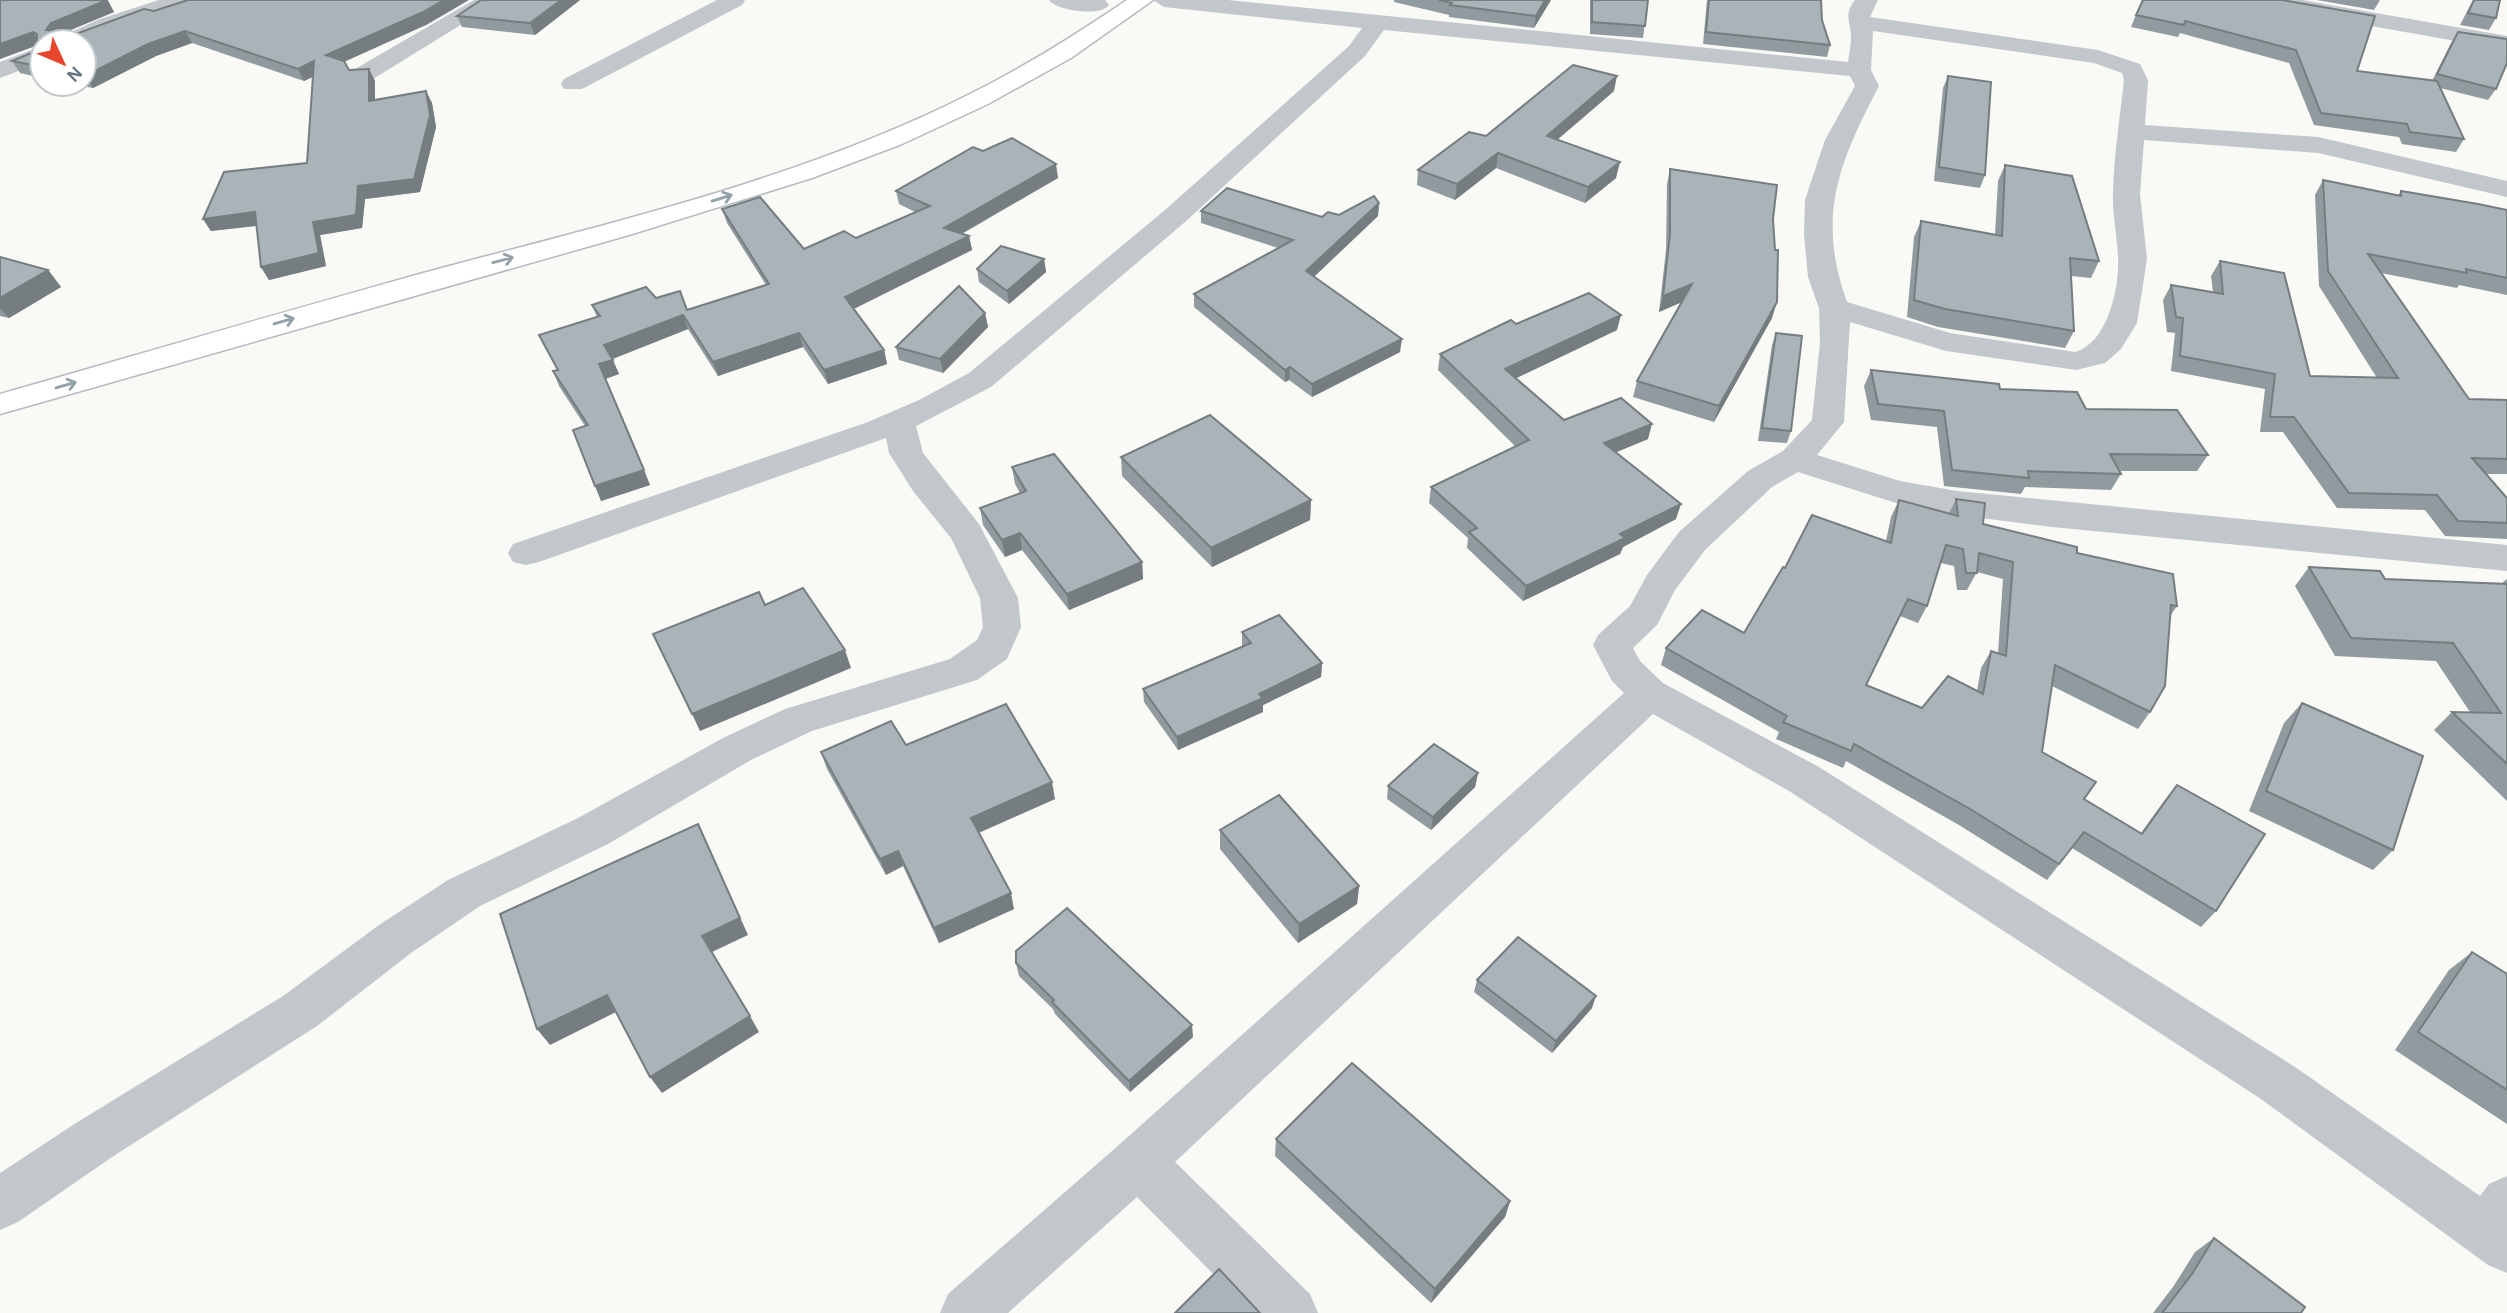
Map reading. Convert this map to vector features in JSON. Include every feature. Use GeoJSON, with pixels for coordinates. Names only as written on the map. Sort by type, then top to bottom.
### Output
{"type":"FeatureCollection","features":[{"type":"Feature","properties":{"kind":"main road"},"geometry":{"type":"LineString","coordinates":[[0,404],[252,330],[625,227],[813,168],[977,99],[1102,31],[1142,0]]}},
{"type":"Feature","properties":{"kind":"main road"},"geometry":{"type":"LineString","coordinates":[[0,378],[674,192],[849,130],[934,95],[1030,47],[1101,2]]}},
{"type":"Feature","properties":{"kind":"street"},"geometry":{"type":"LineString","coordinates":[[115,0],[138,15]]}},
{"type":"Feature","properties":{"kind":"street"},"geometry":{"type":"LineString","coordinates":[[98,30],[181,0]]}},
{"type":"Feature","properties":{"kind":"street"},"geometry":{"type":"LineString","coordinates":[[364,74],[490,0]]}},
{"type":"Feature","properties":{"kind":"street"},"geometry":{"type":"LineString","coordinates":[[573,84],[734,0]]}},
{"type":"Feature","properties":{"kind":"street"},"geometry":{"type":"LineString","coordinates":[[1060,0],[1101,2]]}},
{"type":"Feature","properties":{"kind":"street"},"geometry":{"type":"LineString","coordinates":[[1164,0],[1859,70]]}},
{"type":"Feature","properties":{"kind":"street"},"geometry":{"type":"LineString","coordinates":[[2264,0],[2507,43]]}},
{"type":"Feature","properties":{"kind":"street"},"geometry":{"type":"LineString","coordinates":[[1834,308],[1946,342],[2076,360],[2094,356],[2110,342],[2122,323],[2133,259],[2126,194],[2136,80],[2132,69],[2118,63],[2053,49],[1862,11],[1863,35],[1859,70],[1867,86],[1838,140],[1819,200],[1818,235],[1823,277],[1834,308],[1835,342],[1828,422],[1795,459],[1760,479],[1692,541],[1660,584],[1644,615],[1612,645],[1626,671],[1649,694],[1804,779],[2500,1227]]}},
{"type":"Feature","properties":{"kind":"street"},"geometry":{"type":"LineString","coordinates":[[526,553],[898,421],[949,399],[979,380],[1175,216],[1357,51],[1377,23]]}},
{"type":"Feature","properties":{"kind":"street"},"geometry":{"type":"LineString","coordinates":[[0,71],[28,59]]}},
{"type":"Feature","properties":{"kind":"street"},"geometry":{"type":"LineString","coordinates":[[2132,132],[2318,145],[2507,189]]}},
{"type":"Feature","properties":{"kind":"street"},"geometry":{"type":"LineString","coordinates":[[0,1204],[93,1140],[300,1011],[394,939],[464,893],[593,831],[737,749],[799,720],[963,670],[993,649],[1002,627],[999,598],[966,533],[925,483],[906,453],[898,421]]}},
{"type":"Feature","properties":{"kind":"street"},"geometry":{"type":"LineString","coordinates":[[1795,459],[1895,492],[1971,505],[2507,558]]}},
{"type":"Feature","properties":{"kind":"street"},"geometry":{"type":"LineString","coordinates":[[967,1313],[1138,1162],[1649,694]]}},
{"type":"Feature","properties":{"kind":"street"},"geometry":{"type":"LineString","coordinates":[[1138,1162],[1291,1313]]}},
{"type":"Feature","properties":{"kind":"building"},"geometry":{"type":"Polygon","coordinates":[[[0,0],[107,0],[51,23],[47,28],[28,28],[28,34],[0,44],[0,0]]]}},
{"type":"Feature","properties":{"kind":"building"},"geometry":{"type":"Polygon","coordinates":[[[188,0],[444,0],[326,55],[344,61],[349,70],[369,69],[369,101],[426,91],[430,115],[414,179],[358,186],[356,215],[313,222],[319,253],[261,267],[255,212],[203,219],[224,172],[307,163],[314,61],[298,69],[185,31],[148,44],[98,69],[98,28],[92,28],[144,9],[154,11],[188,0]]]}},
{"type":"Feature","properties":{"kind":"building"},"geometry":{"type":"Polygon","coordinates":[[[481,0],[561,0],[530,23],[457,16],[481,0]]]}},
{"type":"Feature","properties":{"kind":"building"},"geometry":{"type":"Polygon","coordinates":[[[1439,0],[1545,0],[1536,16],[1450,5],[1452,3],[1439,0]]]}},
{"type":"Feature","properties":{"kind":"building"},"geometry":{"type":"Polygon","coordinates":[[[1592,0],[1648,0],[1645,26],[1592,22],[1592,0]]]}},
{"type":"Feature","properties":{"kind":"building"},"geometry":{"type":"Polygon","coordinates":[[[1709,0],[1821,0],[1822,20],[1830,45],[1706,32],[1709,0]]]}},
{"type":"Feature","properties":{"kind":"building"},"geometry":{"type":"Polygon","coordinates":[[[2143,0],[2282,0],[2375,16],[2357,71],[2437,81],[2464,139],[2410,132],[2407,124],[2321,113],[2296,50],[2185,21],[2184,25],[2136,15],[2143,0]]]}},
{"type":"Feature","properties":{"kind":"building"},"geometry":{"type":"Polygon","coordinates":[[[2474,0],[2500,0],[2496,18],[2468,13],[2474,0]]]}},
{"type":"Feature","properties":{"kind":"building"},"geometry":{"type":"Polygon","coordinates":[[[2458,32],[2507,39],[2507,63],[2496,89],[2437,74],[2458,32]]]}},
{"type":"Feature","properties":{"kind":"building"},"geometry":{"type":"Polygon","coordinates":[[[28,54],[28,64],[12,61],[28,54]]]}},
{"type":"Feature","properties":{"kind":"building"},"geometry":{"type":"Polygon","coordinates":[[[1573,65],[1617,76],[1547,136],[1620,162],[1588,187],[1498,153],[1457,184],[1418,170],[1469,132],[1486,136],[1573,65]]]}},
{"type":"Feature","properties":{"kind":"building"},"geometry":{"type":"Polygon","coordinates":[[[1948,76],[1991,82],[1985,175],[1939,167],[1948,76]]]}},
{"type":"Feature","properties":{"kind":"building"},"geometry":{"type":"Polygon","coordinates":[[[1012,138],[1056,164],[944,228],[969,236],[845,297],[884,350],[824,370],[799,333],[713,362],[683,315],[604,345],[613,360],[599,364],[644,470],[595,486],[573,430],[588,425],[553,371],[558,370],[539,335],[600,316],[592,305],[646,287],[656,298],[680,291],[687,310],[769,284],[722,209],[760,197],[804,249],[844,231],[856,238],[930,206],[896,191],[973,147],[983,151],[1012,138]]]}},
{"type":"Feature","properties":{"kind":"building"},"geometry":{"type":"Polygon","coordinates":[[[2005,165],[2072,176],[2099,261],[2070,258],[2074,331],[1945,309],[1914,300],[1921,221],[2002,236],[2005,165]]]}},
{"type":"Feature","properties":{"kind":"building"},"geometry":{"type":"Polygon","coordinates":[[[1670,169],[1777,185],[1773,219],[1775,250],[1778,250],[1777,302],[1719,406],[1637,381],[1692,284],[1663,296],[1670,234],[1670,169]]]}},
{"type":"Feature","properties":{"kind":"building"},"geometry":{"type":"Polygon","coordinates":[[[2323,180],[2401,196],[2401,191],[2507,210],[2507,278],[2368,254],[2469,399],[2507,400],[2507,459],[2472,458],[2507,498],[2507,523],[2458,521],[2437,495],[2349,493],[2294,417],[2270,417],[2275,374],[2180,356],[2183,318],[2176,317],[2171,285],[2223,294],[2220,261],[2284,273],[2310,376],[2398,378],[2328,271],[2323,180]]]}},
{"type":"Feature","properties":{"kind":"building"},"geometry":{"type":"Polygon","coordinates":[[[1227,188],[1322,217],[1328,212],[1339,215],[1374,196],[1379,203],[1306,271],[1402,339],[1312,384],[1290,367],[1285,370],[1194,294],[1293,240],[1201,211],[1227,188]]]}},
{"type":"Feature","properties":{"kind":"building"},"geometry":{"type":"Polygon","coordinates":[[[1001,246],[1044,259],[1007,291],[977,269],[1001,246]]]}},
{"type":"Feature","properties":{"kind":"building"},"geometry":{"type":"Polygon","coordinates":[[[0,257],[48,270],[0,298],[0,257]]]}},
{"type":"Feature","properties":{"kind":"building"},"geometry":{"type":"Polygon","coordinates":[[[959,286],[985,313],[940,359],[896,347],[959,286]]]}},
{"type":"Feature","properties":{"kind":"building"},"geometry":{"type":"Polygon","coordinates":[[[1589,293],[1621,315],[1505,369],[1564,420],[1621,398],[1652,424],[1604,443],[1681,504],[1620,534],[1625,538],[1526,586],[1469,532],[1477,528],[1431,487],[1529,440],[1440,354],[1511,320],[1516,324],[1589,293]]]}},
{"type":"Feature","properties":{"kind":"building"},"geometry":{"type":"Polygon","coordinates":[[[1776,333],[1802,336],[1791,431],[1762,428],[1776,333]]]}},
{"type":"Feature","properties":{"kind":"building"},"geometry":{"type":"Polygon","coordinates":[[[1871,370],[1999,384],[2000,389],[2077,392],[2086,409],[2177,410],[2208,455],[2110,454],[2121,474],[2028,471],[2029,478],[1952,470],[1944,411],[1878,404],[1871,370]]]}},
{"type":"Feature","properties":{"kind":"building"},"geometry":{"type":"Polygon","coordinates":[[[1210,415],[1311,500],[1211,548],[1121,457],[1210,415]]]}},
{"type":"Feature","properties":{"kind":"building"},"geometry":{"type":"Polygon","coordinates":[[[1054,454],[1142,562],[1067,594],[1020,533],[1002,540],[980,508],[1026,491],[1012,467],[1054,454]]]}},
{"type":"Feature","properties":{"kind":"building"},"geometry":{"type":"Polygon","coordinates":[[[1956,499],[1985,503],[1983,524],[2077,547],[2077,553],[2173,574],[2177,606],[2171,605],[2165,686],[2150,712],[2055,665],[2042,752],[2096,782],[2084,799],[2142,834],[2177,785],[2265,834],[2216,911],[2084,832],[2059,864],[1970,809],[1854,744],[1851,751],[1783,722],[1787,716],[1666,648],[1702,610],[1744,633],[1783,567],[1785,568],[1812,515],[1891,543],[1899,500],[1958,516],[1956,499]],[[1946,545],[1927,606],[1908,599],[1866,685],[1922,708],[1948,676],[1983,694],[1991,651],[2006,656],[2013,562],[1979,553],[1977,573],[1966,573],[1963,549],[1946,545]]]}},
{"type":"Feature","properties":{"kind":"building"},"geometry":{"type":"Polygon","coordinates":[[[2309,567],[2380,571],[2385,579],[2507,584],[2507,764],[2452,712],[2501,713],[2453,643],[2351,638],[2309,567]]]}},
{"type":"Feature","properties":{"kind":"building"},"geometry":{"type":"Polygon","coordinates":[[[803,588],[845,650],[692,714],[653,634],[759,592],[765,605],[803,588]]]}},
{"type":"Feature","properties":{"kind":"building"},"geometry":{"type":"Polygon","coordinates":[[[1279,615],[1322,663],[1259,694],[1263,698],[1177,737],[1143,689],[1251,643],[1242,632],[1279,615]]]}},
{"type":"Feature","properties":{"kind":"building"},"geometry":{"type":"Polygon","coordinates":[[[2302,703],[2423,756],[2393,850],[2266,791],[2302,703]]]}},
{"type":"Feature","properties":{"kind":"building"},"geometry":{"type":"Polygon","coordinates":[[[1006,704],[1052,782],[971,818],[1011,893],[934,928],[898,851],[880,859],[821,752],[891,721],[906,745],[1006,704]]]}},
{"type":"Feature","properties":{"kind":"building"},"geometry":{"type":"Polygon","coordinates":[[[1434,744],[1478,773],[1433,817],[1388,786],[1434,744]]]}},
{"type":"Feature","properties":{"kind":"building"},"geometry":{"type":"Polygon","coordinates":[[[1279,795],[1359,886],[1299,924],[1220,830],[1279,795]]]}},
{"type":"Feature","properties":{"kind":"building"},"geometry":{"type":"Polygon","coordinates":[[[698,824],[740,918],[702,936],[750,1016],[650,1077],[607,995],[537,1029],[500,914],[698,824]]]}},
{"type":"Feature","properties":{"kind":"building"},"geometry":{"type":"Polygon","coordinates":[[[1067,908],[1192,1025],[1129,1081],[1016,963],[1016,951],[1067,908]]]}},
{"type":"Feature","properties":{"kind":"building"},"geometry":{"type":"Polygon","coordinates":[[[1518,937],[1596,996],[1556,1041],[1477,980],[1518,937]]]}},
{"type":"Feature","properties":{"kind":"building"},"geometry":{"type":"Polygon","coordinates":[[[2472,952],[2507,974],[2507,1090],[2418,1032],[2472,952]]]}},
{"type":"Feature","properties":{"kind":"building"},"geometry":{"type":"Polygon","coordinates":[[[1352,1063],[1510,1201],[1435,1289],[1276,1139],[1352,1063]]]}},
{"type":"Feature","properties":{"kind":"building"},"geometry":{"type":"Polygon","coordinates":[[[2214,1238],[2305,1307],[2301,1313],[2162,1313],[2192,1274],[2214,1238]]]}},
{"type":"Feature","properties":{"kind":"building"},"geometry":{"type":"Polygon","coordinates":[[[1219,1269],[1260,1313],[1175,1313],[1219,1269]]]}}]}
